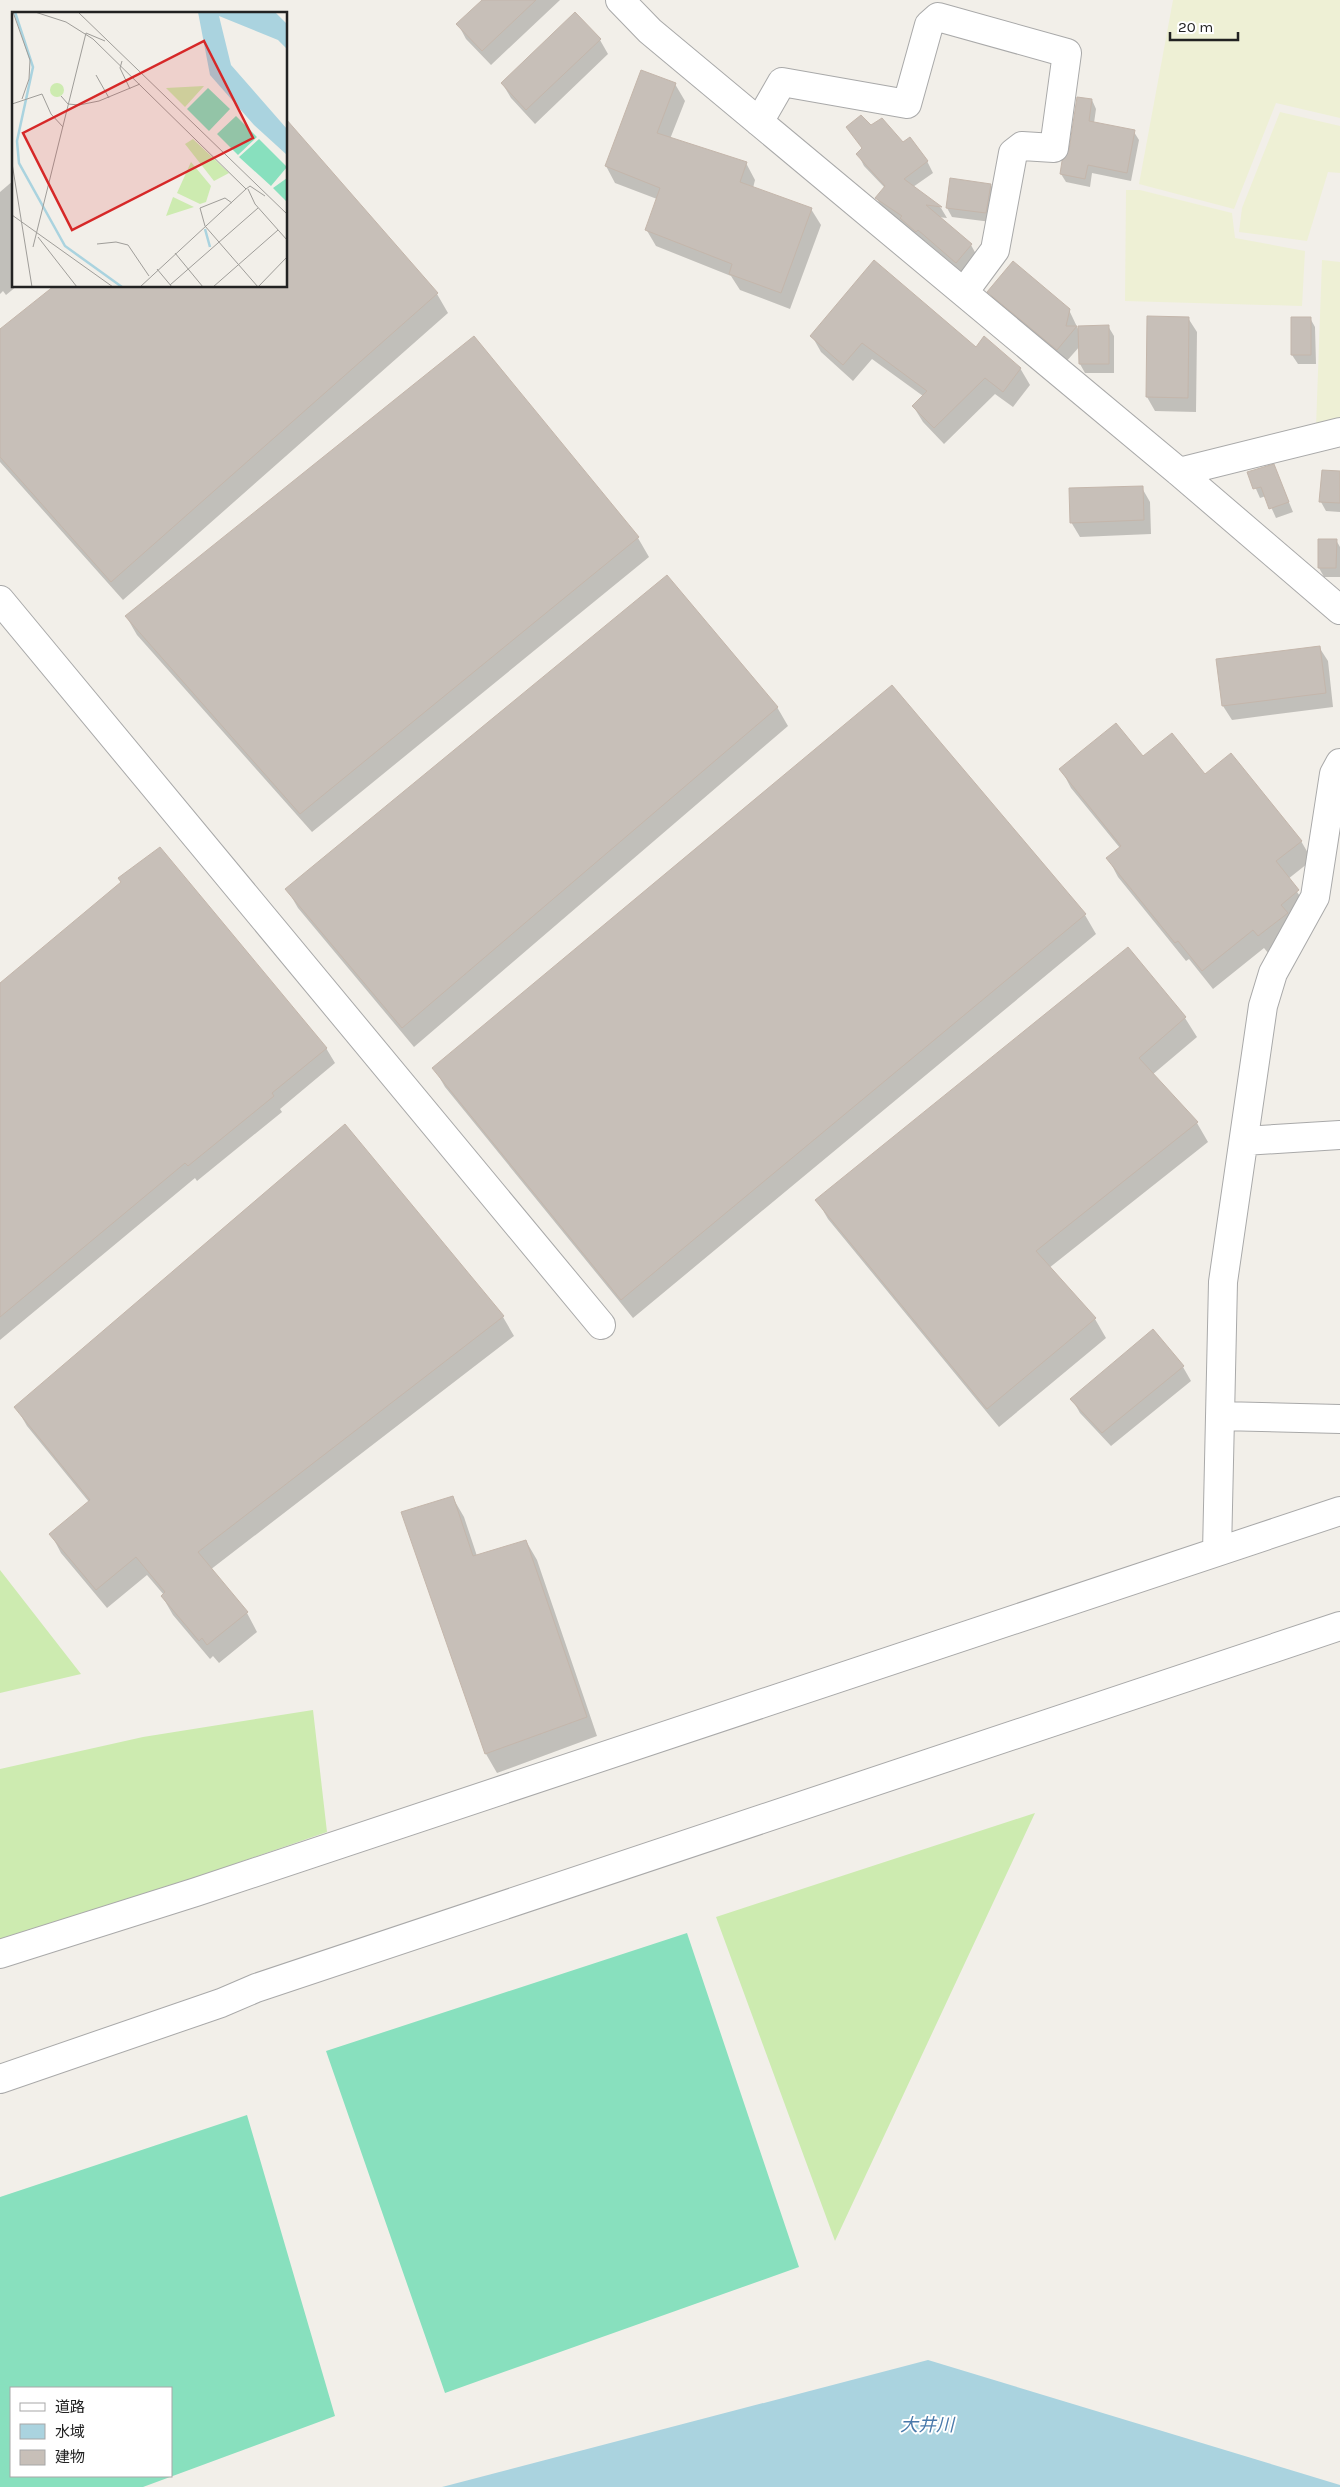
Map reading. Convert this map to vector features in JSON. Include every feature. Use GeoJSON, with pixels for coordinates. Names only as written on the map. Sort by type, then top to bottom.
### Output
{"type":"FeatureCollection","features":[{"type":"Feature","properties":{"kind":"street"},"geometry":{"type":"LineString","coordinates":[[620,0],[650,31],[1179,472],[1340,610]]}},
{"type":"Feature","properties":{"kind":"street"},"geometry":{"type":"LineString","coordinates":[[759,122],[782,82],[907,104],[929,24],[938,17],[1067,53],[1054,148],[1022,146],[1013,153],[995,250],[964,292]]}},
{"type":"Feature","properties":{"kind":"street"},"geometry":{"type":"LineString","coordinates":[[1179,472],[1340,432]]}},
{"type":"Feature","properties":{"kind":"street"},"geometry":{"type":"LineString","coordinates":[[0,600],[601,1325]]}},
{"type":"Feature","properties":{"kind":"street"},"geometry":{"type":"LineString","coordinates":[[1217,1552],[1224,1282],[1263,1006],[1273,974],[1314,897],[1334,774],[1340,764]]}},
{"type":"Feature","properties":{"kind":"street"},"geometry":{"type":"LineString","coordinates":[[1244,1141],[1340,1135]]}},
{"type":"Feature","properties":{"kind":"street"},"geometry":{"type":"LineString","coordinates":[[1220,1416],[1340,1419]]}},
{"type":"Feature","properties":{"kind":"street"},"geometry":{"type":"LineString","coordinates":[[0,1954],[206,1889],[1340,1511]]}},
{"type":"Feature","properties":{"kind":"street"},"geometry":{"type":"LineString","coordinates":[[0,2079],[221,2004],[256,1988],[1340,1626]]}},
{"type":"Feature","properties":{"kind":"green space"},"geometry":{"type":"Polygon","coordinates":[[[1173,0],[1340,0],[1340,118],[1276,103],[1234,209],[1139,184],[1173,0]]]}},
{"type":"Feature","properties":{"kind":"green space"},"geometry":{"type":"Polygon","coordinates":[[[1280,112],[1340,126],[1340,173],[1328,172],[1307,241],[1239,232],[1242,208],[1280,112]]]}},
{"type":"Feature","properties":{"kind":"green space"},"geometry":{"type":"Polygon","coordinates":[[[1126,190],[1140,190],[1232,213],[1235,238],[1305,251],[1302,306],[1125,301],[1126,190]]]}},
{"type":"Feature","properties":{"kind":"green space"},"geometry":{"type":"Polygon","coordinates":[[[1322,260],[1340,262],[1340,425],[1316,427],[1322,260]]]}},
{"type":"Feature","properties":{"kind":"green space"},"geometry":{"type":"Polygon","coordinates":[[[0,1570],[81,1674],[0,1693],[0,1570]]]}},
{"type":"Feature","properties":{"kind":"green space"},"geometry":{"type":"Polygon","coordinates":[[[313,1710],[327,1832],[0,1945],[0,1769],[143,1737],[313,1710]]]}},
{"type":"Feature","properties":{"kind":"green space"},"geometry":{"type":"Polygon","coordinates":[[[1035,1813],[835,2241],[716,1917],[1035,1813]]]}},
{"type":"Feature","properties":{"kind":"green space"},"geometry":{"type":"Polygon","coordinates":[[[687,1933],[799,2267],[445,2393],[326,2051],[687,1933]]]}},
{"type":"Feature","properties":{"kind":"green space"},"geometry":{"type":"Polygon","coordinates":[[[247,2115],[335,2416],[172,2476],[172,2387],[10,2387],[10,2477],[170,2477],[143,2487],[0,2487],[0,2197],[247,2115]]]}},
{"type":"Feature","properties":{"kind":"water","name":"大井川"},"geometry":{"type":"Polygon","coordinates":[[[928,2360],[1340,2485],[1340,2487],[442,2487],[928,2360]]]}},
{"type":"Feature","properties":{"kind":"building"},"geometry":{"type":"Polygon","coordinates":[[[482,0],[536,0],[482,51],[456,24],[482,0]]]}},
{"type":"Feature","properties":{"kind":"building"},"geometry":{"type":"Polygon","coordinates":[[[575,12],[601,39],[526,110],[501,83],[575,12]]]}},
{"type":"Feature","properties":{"kind":"building"},"geometry":{"type":"Polygon","coordinates":[[[641,70],[676,83],[657,133],[747,162],[740,182],[812,208],[781,293],[729,274],[732,264],[645,230],[660,188],[605,166],[641,70]]]}},
{"type":"Feature","properties":{"kind":"building"},"geometry":{"type":"Polygon","coordinates":[[[1077,97],[1092,99],[1089,121],[1135,130],[1127,173],[1088,165],[1085,179],[1060,174],[1062,161],[1069,150],[1077,97]]]}},
{"type":"Feature","properties":{"kind":"building"},"geometry":{"type":"Polygon","coordinates":[[[861,115],[871,125],[882,118],[903,142],[910,137],[928,161],[904,179],[942,207],[926,205],[972,244],[956,263],[918,230],[916,232],[900,218],[902,216],[875,198],[885,186],[856,154],[862,148],[846,127],[861,115]]]}},
{"type":"Feature","properties":{"kind":"building"},"geometry":{"type":"Polygon","coordinates":[[[288,121],[438,293],[111,582],[0,457],[0,329],[51,288],[288,288],[288,121]]]}},
{"type":"Feature","properties":{"kind":"building"},"geometry":{"type":"Polygon","coordinates":[[[950,178],[991,184],[986,213],[946,208],[950,178]]]}},
{"type":"Feature","properties":{"kind":"building"},"geometry":{"type":"Polygon","coordinates":[[[874,260],[976,347],[984,336],[1021,368],[1003,392],[985,378],[934,428],[912,406],[927,391],[862,343],[843,365],[810,336],[874,260]]]}},
{"type":"Feature","properties":{"kind":"building"},"geometry":{"type":"Polygon","coordinates":[[[1013,261],[1070,309],[1066,326],[1077,326],[1057,350],[987,292],[1013,261]]]}},
{"type":"Feature","properties":{"kind":"building"},"geometry":{"type":"Polygon","coordinates":[[[1147,316],[1189,317],[1188,398],[1146,397],[1147,316]]]}},
{"type":"Feature","properties":{"kind":"building"},"geometry":{"type":"Polygon","coordinates":[[[1291,317],[1311,317],[1311,355],[1291,355],[1291,317]]]}},
{"type":"Feature","properties":{"kind":"building"},"geometry":{"type":"Polygon","coordinates":[[[1109,325],[1109,364],[1079,364],[1078,326],[1109,325]]]}},
{"type":"Feature","properties":{"kind":"building"},"geometry":{"type":"Polygon","coordinates":[[[474,336],[639,537],[300,814],[125,616],[474,336]]]}},
{"type":"Feature","properties":{"kind":"building"},"geometry":{"type":"Polygon","coordinates":[[[1274,464],[1289,502],[1269,509],[1261,487],[1253,489],[1247,472],[1274,464]]]}},
{"type":"Feature","properties":{"kind":"building"},"geometry":{"type":"Polygon","coordinates":[[[1322,470],[1340,471],[1340,503],[1319,502],[1322,470]]]}},
{"type":"Feature","properties":{"kind":"building"},"geometry":{"type":"Polygon","coordinates":[[[1143,486],[1144,520],[1070,523],[1069,488],[1143,486]]]}},
{"type":"Feature","properties":{"kind":"building"},"geometry":{"type":"Polygon","coordinates":[[[1318,539],[1337,539],[1336,568],[1318,568],[1318,539]]]}},
{"type":"Feature","properties":{"kind":"building"},"geometry":{"type":"Polygon","coordinates":[[[667,575],[778,707],[402,1028],[285,889],[667,575]]]}},
{"type":"Feature","properties":{"kind":"building"},"geometry":{"type":"Polygon","coordinates":[[[1320,646],[1326,693],[1222,706],[1216,659],[1320,646]]]}},
{"type":"Feature","properties":{"kind":"building"},"geometry":{"type":"Polygon","coordinates":[[[892,685],[1086,914],[621,1300],[432,1068],[892,685]]]}},
{"type":"Feature","properties":{"kind":"building"},"geometry":{"type":"Polygon","coordinates":[[[1116,723],[1143,756],[1172,733],[1205,774],[1231,753],[1302,841],[1276,861],[1299,890],[1281,905],[1288,913],[1258,936],[1253,930],[1202,971],[1178,941],[1175,943],[1106,858],[1121,846],[1059,769],[1116,723]]]}},
{"type":"Feature","properties":{"kind":"building"},"geometry":{"type":"Polygon","coordinates":[[[160,847],[327,1048],[272,1093],[274,1096],[188,1166],[185,1163],[0,1317],[0,983],[121,882],[118,878],[160,847]]]}},
{"type":"Feature","properties":{"kind":"building"},"geometry":{"type":"Polygon","coordinates":[[[1128,947],[1186,1017],[1139,1058],[1198,1122],[1036,1251],[1096,1318],[987,1409],[815,1200],[1128,947]]]}},
{"type":"Feature","properties":{"kind":"building"},"geometry":{"type":"Polygon","coordinates":[[[345,1124],[504,1316],[198,1552],[248,1612],[207,1645],[202,1638],[199,1641],[161,1596],[165,1592],[136,1557],[96,1590],[49,1534],[90,1500],[14,1407],[345,1124]]]}},
{"type":"Feature","properties":{"kind":"building"},"geometry":{"type":"Polygon","coordinates":[[[1153,1329],[1184,1366],[1102,1433],[1070,1399],[1153,1329]]]}},
{"type":"Feature","properties":{"kind":"building"},"geometry":{"type":"Polygon","coordinates":[[[453,1496],[473,1556],[526,1540],[587,1717],[485,1754],[401,1512],[453,1496]]]}}]}
